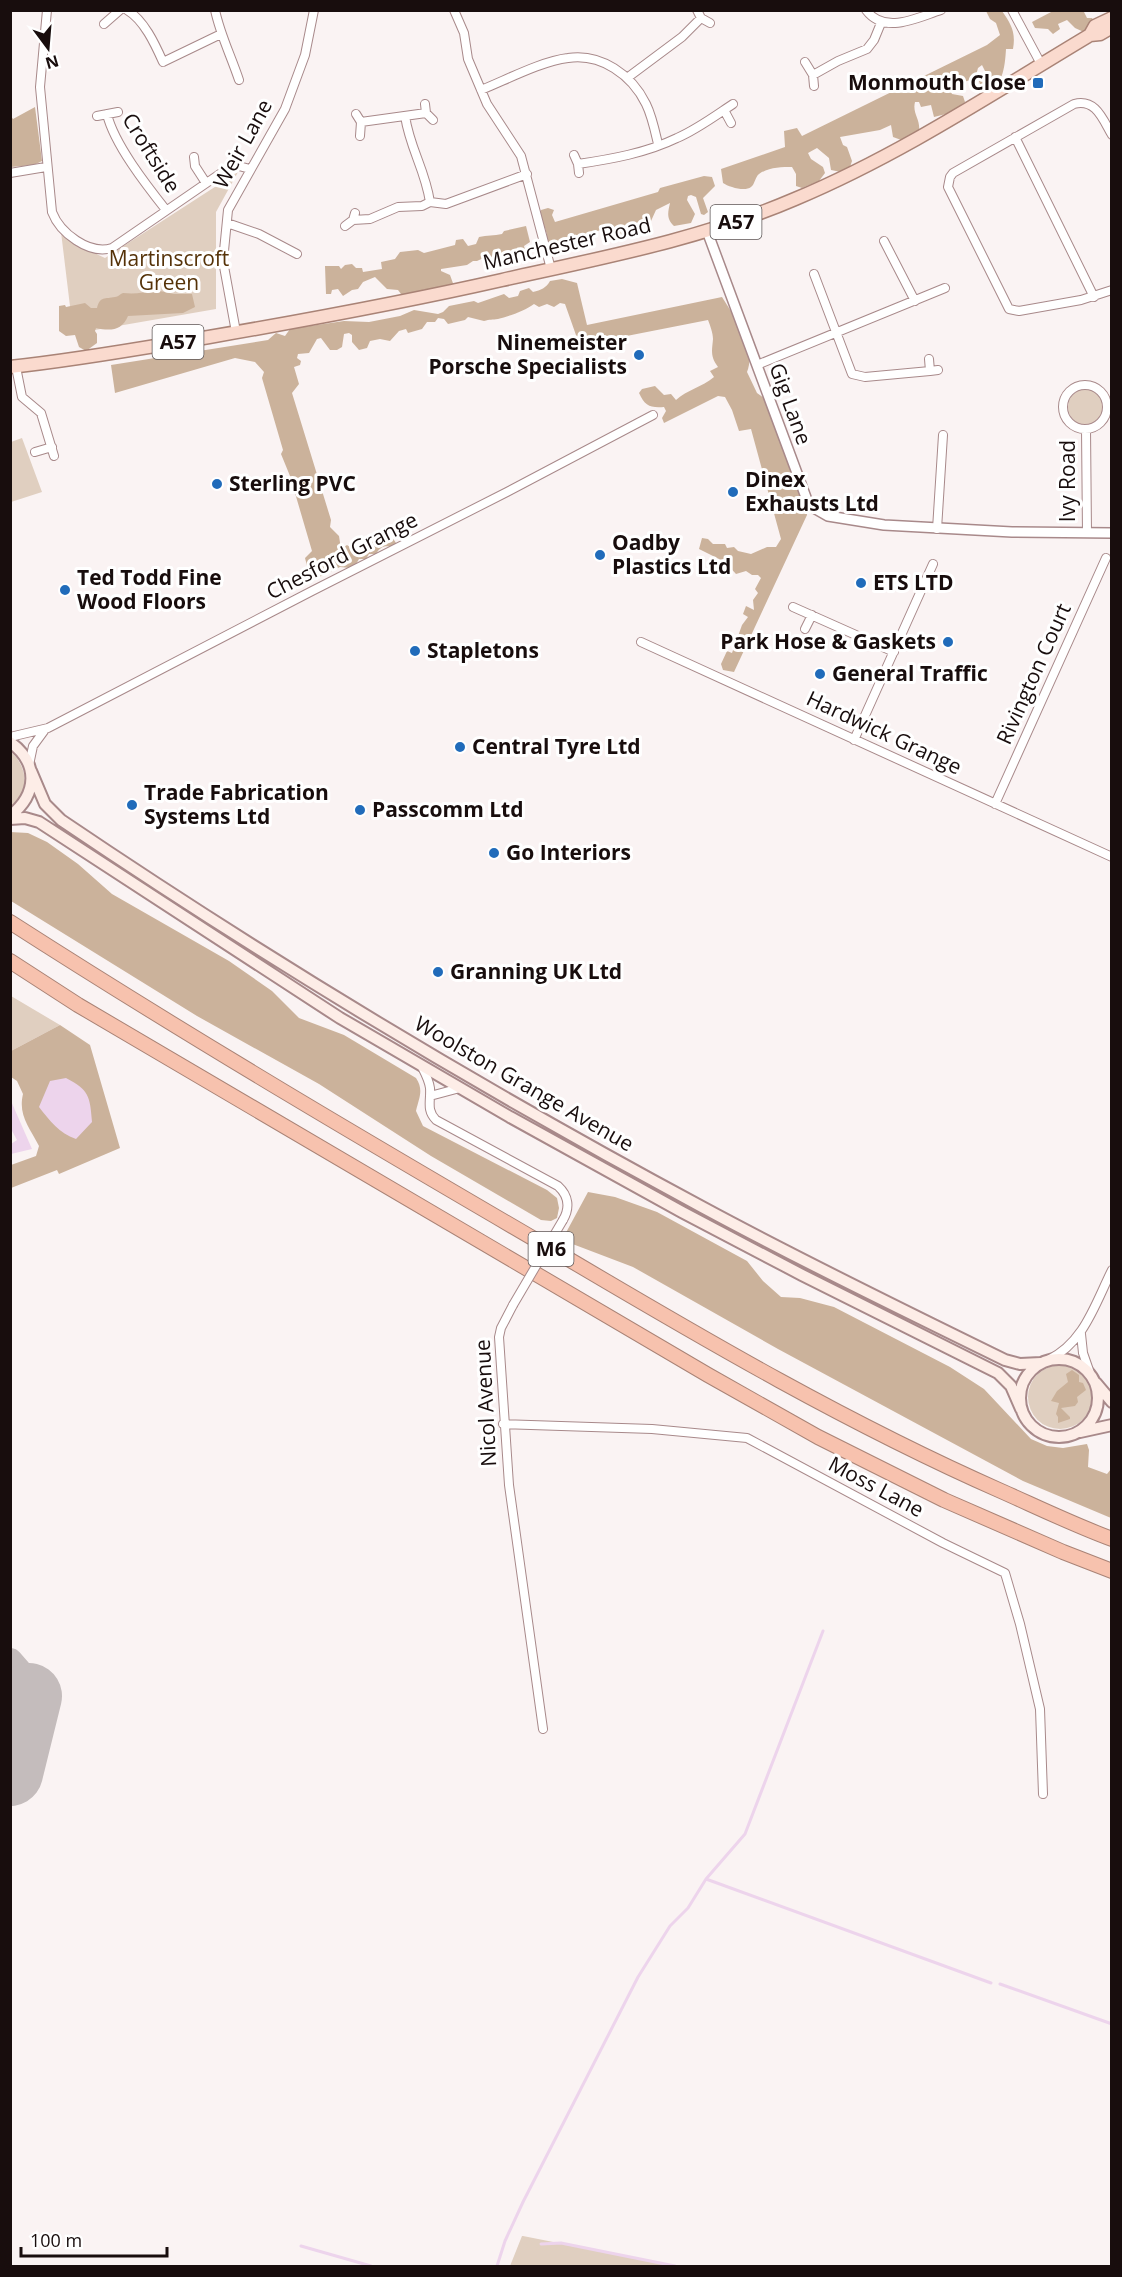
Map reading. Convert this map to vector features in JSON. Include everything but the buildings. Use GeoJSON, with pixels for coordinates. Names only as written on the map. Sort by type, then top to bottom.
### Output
{"type":"FeatureCollection","features":[{"type":"Feature","properties":{"kind":"highway","name":"M6"},"geometry":{"type":"LineString","coordinates":[[10,922],[92,975],[331,1121],[738,1359],[850,1419],[949,1468],[1112,1539]]}},
{"type":"Feature","properties":{"kind":"highway","name":"M6"},"geometry":{"type":"LineString","coordinates":[[10,961],[78,1005],[708,1375],[818,1437],[944,1500],[1112,1571]]}},
{"type":"Feature","properties":{"kind":"highway","name":"M6"},"geometry":{"type":"LineString","coordinates":[[10,973],[78,1005]]}},
{"type":"Feature","properties":{"kind":"main road","name":"Manchester Road"},"geometry":{"type":"LineString","coordinates":[[13,367],[105,355],[423,298],[707,231],[792,200],[879,161],[960,116],[1112,18]]}},
{"type":"Feature","properties":{"kind":"main road","name":"Manchester Road"},"geometry":{"type":"LineString","coordinates":[[1090,34],[1100,34],[1112,27]]}},
{"type":"Feature","properties":{"kind":"main road","name":"Woolston Grange Avenue"},"geometry":{"type":"LineString","coordinates":[[10,740],[25,756],[45,804],[61,820],[261,951],[441,1060],[702,1208],[836,1277],[1005,1360],[1020,1364],[1045,1362]]}},
{"type":"Feature","properties":{"kind":"main road"},"geometry":{"type":"LineString","coordinates":[[10,817],[28,797],[32,785],[30,768]]}},
{"type":"Feature","properties":{"kind":"main road","name":"Woolston Grange Avenue"},"geometry":{"type":"LineString","coordinates":[[10,817],[39,822],[340,1018],[460,1088],[682,1212],[802,1275],[990,1368],[1011,1386],[1021,1409]]}},
{"type":"Feature","properties":{"kind":"main road"},"geometry":{"type":"LineString","coordinates":[[1112,1402],[1086,1370],[1072,1361],[1056,1359],[1045,1362],[1032,1369],[1021,1388],[1021,1409],[1031,1425],[1047,1435],[1057,1437],[1112,1425]]}},
{"type":"Feature","properties":{"kind":"main road"},"geometry":{"type":"LineString","coordinates":[[1075,1433],[1086,1426],[1095,1409],[1097,1390],[1092,1377]]}},
{"type":"Feature","properties":{"kind":"street"},"geometry":{"type":"LineString","coordinates":[[47,10],[40,87],[52,212],[56,221],[80,242],[103,251],[122,243],[166,210],[235,165],[250,169]]}},
{"type":"Feature","properties":{"kind":"street"},"geometry":{"type":"LineString","coordinates":[[105,24],[120,10]]}},
{"type":"Feature","properties":{"kind":"street"},"geometry":{"type":"LineString","coordinates":[[127,10],[144,27],[160,65],[221,34]]}},
{"type":"Feature","properties":{"kind":"street"},"geometry":{"type":"LineString","coordinates":[[215,10],[221,34],[229,48],[239,80]]}},
{"type":"Feature","properties":{"kind":"street","name":"Weir Lane"},"geometry":{"type":"LineString","coordinates":[[236,332],[224,270],[224,241],[231,202],[285,109],[305,55],[314,10]]}},
{"type":"Feature","properties":{"kind":"street"},"geometry":{"type":"LineString","coordinates":[[454,10],[462,28],[468,59],[481,90],[492,114],[516,148],[527,174],[551,269]]}},
{"type":"Feature","properties":{"kind":"street"},"geometry":{"type":"LineString","coordinates":[[866,10],[881,23],[897,23],[941,10]]}},
{"type":"Feature","properties":{"kind":"street"},"geometry":{"type":"LineString","coordinates":[[1012,10],[1041,64]]}},
{"type":"Feature","properties":{"kind":"street"},"geometry":{"type":"LineString","coordinates":[[627,78],[682,37],[699,14],[710,23]]}},
{"type":"Feature","properties":{"kind":"street"},"geometry":{"type":"LineString","coordinates":[[813,75],[867,49],[874,40],[881,23]]}},
{"type":"Feature","properties":{"kind":"street"},"geometry":{"type":"LineString","coordinates":[[481,90],[567,58],[597,60],[609,64],[627,78],[647,105],[658,144]]}},
{"type":"Feature","properties":{"kind":"street"},"geometry":{"type":"LineString","coordinates":[[805,62],[813,75],[814,87]]}},
{"type":"Feature","properties":{"kind":"street"},"geometry":{"type":"LineString","coordinates":[[1112,135],[1095,108],[1080,102],[953,173],[948,182],[951,196],[1009,309],[1018,311],[1094,297],[1112,290]]}},
{"type":"Feature","properties":{"kind":"street"},"geometry":{"type":"LineString","coordinates":[[425,104],[426,112],[433,120]]}},
{"type":"Feature","properties":{"kind":"street"},"geometry":{"type":"LineString","coordinates":[[574,155],[579,169],[645,151],[658,144],[681,137],[733,105]]}},
{"type":"Feature","properties":{"kind":"street"},"geometry":{"type":"LineString","coordinates":[[724,110],[731,123]]}},
{"type":"Feature","properties":{"kind":"street","name":"Croftside"},"geometry":{"type":"LineString","coordinates":[[97,116],[118,112]]}},
{"type":"Feature","properties":{"kind":"street"},"geometry":{"type":"LineString","coordinates":[[360,136],[358,118],[405,116],[426,112]]}},
{"type":"Feature","properties":{"kind":"street","name":"Croftside"},"geometry":{"type":"LineString","coordinates":[[107,114],[112,131],[166,210]]}},
{"type":"Feature","properties":{"kind":"street"},"geometry":{"type":"LineString","coordinates":[[405,116],[412,148],[426,178],[430,202]]}},
{"type":"Feature","properties":{"kind":"street"},"geometry":{"type":"LineString","coordinates":[[1016,137],[1094,297]]}},
{"type":"Feature","properties":{"kind":"street"},"geometry":{"type":"LineString","coordinates":[[194,157],[195,166],[206,183]]}},
{"type":"Feature","properties":{"kind":"street"},"geometry":{"type":"LineString","coordinates":[[10,173],[46,167]]}},
{"type":"Feature","properties":{"kind":"street"},"geometry":{"type":"LineString","coordinates":[[345,226],[354,216],[370,219],[398,207],[422,206],[430,202],[446,204],[527,174]]}},
{"type":"Feature","properties":{"kind":"street"},"geometry":{"type":"LineString","coordinates":[[226,223],[259,234],[297,254]]}},
{"type":"Feature","properties":{"kind":"street","name":"Gig Lane"},"geometry":{"type":"LineString","coordinates":[[707,231],[807,500],[814,508],[828,516],[884,525],[937,529],[1112,533]]}},
{"type":"Feature","properties":{"kind":"street"},"geometry":{"type":"LineString","coordinates":[[884,241],[915,301]]}},
{"type":"Feature","properties":{"kind":"street"},"geometry":{"type":"LineString","coordinates":[[814,274],[838,333],[848,367],[855,376],[934,371],[929,359]]}},
{"type":"Feature","properties":{"kind":"street"},"geometry":{"type":"LineString","coordinates":[[757,365],[945,288]]}},
{"type":"Feature","properties":{"kind":"street"},"geometry":{"type":"LineString","coordinates":[[13,367],[22,397],[41,413],[54,456]]}},
{"type":"Feature","properties":{"kind":"street","name":"Ivy Road"},"geometry":{"type":"LineString","coordinates":[[1087,384],[1101,390],[1108,403],[1107,411],[1100,424],[1086,429],[1079,428],[1067,420],[1063,406],[1064,399],[1073,388],[1087,384]]}},
{"type":"Feature","properties":{"kind":"street","name":"Chesford Grange"},"geometry":{"type":"LineString","coordinates":[[10,740],[48,729],[652,415]]}},
{"type":"Feature","properties":{"kind":"street","name":"Ivy Road"},"geometry":{"type":"LineString","coordinates":[[1086,429],[1087,533]]}},
{"type":"Feature","properties":{"kind":"street"},"geometry":{"type":"LineString","coordinates":[[937,529],[943,435]]}},
{"type":"Feature","properties":{"kind":"street"},"geometry":{"type":"LineString","coordinates":[[35,452],[52,447]]}},
{"type":"Feature","properties":{"kind":"street","name":"Rivington Court"},"geometry":{"type":"LineString","coordinates":[[995,804],[1106,558]]}},
{"type":"Feature","properties":{"kind":"street"},"geometry":{"type":"LineString","coordinates":[[854,740],[933,564]]}},
{"type":"Feature","properties":{"kind":"street"},"geometry":{"type":"LineString","coordinates":[[793,607],[894,652]]}},
{"type":"Feature","properties":{"kind":"street"},"geometry":{"type":"LineString","coordinates":[[805,629],[812,615]]}},
{"type":"Feature","properties":{"kind":"street","name":"Hardwick Grange"},"geometry":{"type":"LineString","coordinates":[[641,642],[1112,857]]}},
{"type":"Feature","properties":{"kind":"street","name":"Chesford Grange"},"geometry":{"type":"LineString","coordinates":[[30,768],[33,746],[48,729]]}},
{"type":"Feature","properties":{"kind":"street","name":"Nicol Avenue"},"geometry":{"type":"LineString","coordinates":[[421,1065],[428,1082],[430,1110],[436,1120],[558,1186],[567,1201],[567,1212],[513,1305],[499,1337],[503,1424],[509,1485],[543,1729]]}},
{"type":"Feature","properties":{"kind":"street"},"geometry":{"type":"LineString","coordinates":[[430,1096],[460,1088]]}},
{"type":"Feature","properties":{"kind":"street"},"geometry":{"type":"LineString","coordinates":[[1045,1362],[1068,1348],[1081,1334],[1112,1270]]}},
{"type":"Feature","properties":{"kind":"street"},"geometry":{"type":"LineString","coordinates":[[1081,1334],[1083,1353],[1092,1377]]}},
{"type":"Feature","properties":{"kind":"street","name":"Moss Lane"},"geometry":{"type":"LineString","coordinates":[[503,1424],[652,1429],[747,1438],[943,1543],[1005,1573],[1020,1624],[1040,1709],[1043,1794]]}},
{"type":"Feature","properties":{"kind":"green space","name":"Martinscroft Green"},"geometry":{"type":"Polygon","coordinates":[[[238,172],[216,212],[216,309],[89,331],[73,331],[61,232],[77,245],[105,258],[238,172]]]}},
{"type":"Feature","properties":{"kind":"green space"},"geometry":{"type":"Polygon","coordinates":[[[1086,389],[1099,394],[1104,407],[1099,420],[1086,425],[1073,420],[1068,407],[1073,394],[1086,389]]]}},
{"type":"Feature","properties":{"kind":"green space"},"geometry":{"type":"Polygon","coordinates":[[[22,438],[42,492],[11,502],[11,442],[22,438]]]}},
{"type":"Feature","properties":{"kind":"green space"},"geometry":{"type":"Polygon","coordinates":[[[10,751],[21,764],[25,780],[21,795],[10,808],[10,751]]]}},
{"type":"Feature","properties":{"kind":"green space"},"geometry":{"type":"Polygon","coordinates":[[[11,996],[60,1025],[11,1051],[11,996]]]}},
{"type":"Feature","properties":{"kind":"green space"},"geometry":{"type":"Polygon","coordinates":[[[1054,1365],[1066,1365],[1083,1374],[1090,1385],[1092,1397],[1090,1409],[1083,1420],[1066,1429],[1054,1429],[1042,1424],[1033,1415],[1028,1403],[1028,1391],[1033,1379],[1042,1370],[1054,1365]]]}},
{"type":"Feature","properties":{"kind":"green space"},"geometry":{"type":"Polygon","coordinates":[[[523,2236],[674,2266],[510,2266],[523,2236]]]}},
{"type":"Feature","properties":{"kind":"shaded area"},"geometry":{"type":"Polygon","coordinates":[[[1083,10],[1087,18],[1092,18],[1095,23],[1086,33],[1075,28],[1067,20],[1058,24],[1060,29],[1053,34],[1048,29],[1035,28],[1032,22],[1053,11],[1083,10]]]}},
{"type":"Feature","properties":{"kind":"shaded area"},"geometry":{"type":"Polygon","coordinates":[[[986,11],[1002,11],[1010,24],[1014,38],[1013,49],[1006,49],[1002,76],[994,87],[982,91],[979,81],[986,73],[982,65],[978,68],[975,79],[955,84],[949,88],[952,94],[963,96],[965,102],[950,113],[934,117],[931,105],[921,107],[919,102],[915,102],[919,133],[904,141],[893,137],[891,125],[880,130],[840,137],[852,161],[850,167],[841,172],[831,170],[829,158],[817,148],[808,153],[811,159],[823,167],[825,173],[819,181],[802,188],[796,186],[796,174],[792,167],[767,170],[758,175],[752,186],[745,189],[723,183],[721,169],[785,147],[784,131],[797,128],[802,136],[987,45],[1000,35],[996,23],[990,19],[986,11]]]}},
{"type":"Feature","properties":{"kind":"shaded area"},"geometry":{"type":"Polygon","coordinates":[[[35,107],[42,161],[34,165],[11,167],[10,115],[13,119],[35,107]]]}},
{"type":"Feature","properties":{"kind":"shaded area"},"geometry":{"type":"Polygon","coordinates":[[[704,176],[712,177],[715,186],[703,198],[708,212],[701,214],[696,197],[688,196],[687,200],[695,214],[691,223],[674,226],[669,218],[670,203],[656,210],[651,221],[631,228],[632,235],[629,238],[624,239],[619,232],[610,227],[576,238],[576,247],[569,249],[548,249],[543,239],[547,235],[545,228],[541,225],[539,214],[541,210],[548,208],[554,210],[552,215],[555,222],[704,176]]]}},
{"type":"Feature","properties":{"kind":"shaded area"},"geometry":{"type":"Polygon","coordinates":[[[526,226],[530,242],[524,246],[528,261],[517,262],[514,252],[508,253],[507,261],[492,262],[488,256],[467,265],[441,269],[450,275],[454,286],[430,295],[425,289],[414,295],[401,294],[398,290],[387,289],[375,277],[363,282],[358,289],[343,296],[338,289],[332,290],[331,294],[326,294],[325,266],[339,266],[341,269],[345,265],[352,264],[356,268],[362,268],[363,272],[382,269],[381,262],[395,259],[400,252],[418,250],[424,253],[455,245],[456,240],[463,239],[468,246],[476,244],[479,237],[502,234],[504,231],[526,226]]]}},
{"type":"Feature","properties":{"kind":"shaded area"},"geometry":{"type":"Polygon","coordinates":[[[562,279],[577,283],[587,325],[722,297],[743,333],[749,353],[747,372],[757,393],[764,398],[774,415],[806,506],[807,515],[734,672],[723,670],[721,664],[727,651],[732,653],[742,625],[748,617],[743,614],[746,606],[754,610],[753,600],[758,593],[755,589],[761,578],[746,571],[736,574],[725,562],[699,549],[702,538],[708,539],[713,544],[725,544],[727,548],[734,547],[738,551],[751,554],[767,547],[776,547],[781,539],[751,429],[739,431],[725,397],[718,396],[664,423],[662,418],[666,411],[664,407],[648,405],[639,393],[642,389],[655,386],[664,395],[671,394],[676,400],[714,377],[710,371],[718,367],[713,356],[713,337],[708,320],[596,342],[594,350],[582,352],[565,304],[560,303],[554,307],[547,304],[539,307],[534,304],[512,315],[484,321],[468,317],[465,320],[448,324],[444,319],[438,318],[435,322],[427,322],[422,329],[408,333],[406,329],[399,331],[390,341],[380,339],[370,341],[367,348],[359,350],[352,342],[352,335],[349,333],[344,334],[342,347],[337,350],[330,350],[321,338],[317,339],[309,353],[298,354],[300,365],[294,367],[299,384],[292,393],[331,520],[330,527],[339,536],[341,549],[347,545],[354,550],[356,546],[376,541],[376,537],[390,534],[396,543],[393,547],[383,547],[376,554],[369,554],[366,559],[359,559],[355,566],[340,567],[311,581],[305,558],[312,551],[290,476],[281,454],[283,450],[262,378],[264,372],[255,362],[235,358],[115,393],[111,365],[268,340],[276,333],[285,336],[290,329],[344,321],[369,322],[400,316],[414,310],[438,314],[449,306],[474,301],[478,303],[504,294],[509,298],[518,296],[520,291],[529,288],[533,292],[545,287],[550,281],[562,279]]]}},
{"type":"Feature","properties":{"kind":"shaded area"},"geometry":{"type":"Polygon","coordinates":[[[155,290],[174,294],[192,294],[195,307],[183,313],[128,316],[122,325],[115,329],[96,328],[97,343],[86,351],[79,347],[75,335],[66,336],[59,331],[59,306],[85,303],[91,308],[97,308],[103,299],[116,297],[123,293],[155,290]]]}},
{"type":"Feature","properties":{"kind":"shaded area"},"geometry":{"type":"Polygon","coordinates":[[[10,832],[28,833],[47,842],[78,864],[112,894],[229,961],[272,991],[299,1018],[344,1035],[416,1078],[420,1090],[416,1111],[423,1126],[547,1190],[557,1198],[559,1208],[557,1218],[551,1221],[541,1220],[431,1156],[319,1084],[197,1016],[11,901],[10,832]]]}},
{"type":"Feature","properties":{"kind":"shaded area"},"geometry":{"type":"Polygon","coordinates":[[[60,1025],[90,1045],[120,1148],[59,1174],[57,1170],[11,1188],[11,1165],[36,1156],[39,1146],[23,1115],[23,1094],[17,1081],[11,1077],[11,1051],[60,1025]]]}},
{"type":"Feature","properties":{"kind":"shaded area"},"geometry":{"type":"Polygon","coordinates":[[[66,1078],[84,1090],[90,1106],[92,1122],[76,1139],[60,1130],[39,1107],[50,1081],[66,1078]]]}},
{"type":"Feature","properties":{"kind":"shaded area"},"geometry":{"type":"Polygon","coordinates":[[[11,1101],[32,1149],[11,1154],[11,1144],[17,1140],[11,1129],[11,1101]]]}},
{"type":"Feature","properties":{"kind":"shaded area"},"geometry":{"type":"Polygon","coordinates":[[[588,1192],[615,1197],[657,1212],[747,1261],[763,1281],[781,1297],[800,1298],[834,1307],[950,1367],[984,1389],[1031,1439],[1047,1446],[1063,1448],[1087,1444],[1088,1467],[1107,1474],[1111,1469],[1111,1518],[1023,1481],[778,1349],[633,1267],[562,1240],[588,1192]]]}},
{"type":"Feature","properties":{"kind":"shaded area"},"geometry":{"type":"Polygon","coordinates":[[[1072,1370],[1079,1375],[1079,1382],[1083,1383],[1086,1390],[1077,1397],[1078,1402],[1075,1406],[1061,1408],[1070,1419],[1058,1423],[1056,1414],[1059,1403],[1051,1401],[1057,1391],[1068,1382],[1066,1374],[1072,1370]]]}},
{"type":"Feature","properties":{"kind":"waterway"},"geometry":{"type":"LineString","coordinates":[[497,2266],[505,2241],[523,2202],[638,1977],[670,1926],[688,1908],[706,1879],[745,1834],[823,1631]]}},
{"type":"Feature","properties":{"kind":"waterway"},"geometry":{"type":"LineString","coordinates":[[706,1879],[991,1983]]}},
{"type":"Feature","properties":{"kind":"waterway"},"geometry":{"type":"LineString","coordinates":[[1000,1984],[1112,2024]]}},
{"type":"Feature","properties":{"kind":"waterway"},"geometry":{"type":"LineString","coordinates":[[541,2244],[561,2243],[675,2266]]}},
{"type":"Feature","properties":{"kind":"waterway"},"geometry":{"type":"LineString","coordinates":[[301,2246],[371,2266]]}},
{"type":"Feature","properties":{"kind":"taxiway"},"geometry":{"type":"LineString","coordinates":[[10,1661],[30,1684],[29,1696]]}},
{"type":"Feature","properties":{"kind":"runway"},"geometry":{"type":"LineString","coordinates":[[10,1773],[29,1696]]}},
{"type":"Feature","properties":{"kind":"place","name":"Monmouth Close"},"geometry":{"type":"Point","coordinates":[1038,83]}},
{"type":"Feature","properties":{"kind":"place","name":"Ninemeister Porsche Specialists"},"geometry":{"type":"Point","coordinates":[639,355]}},
{"type":"Feature","properties":{"kind":"place","name":"Sterling PVC"},"geometry":{"type":"Point","coordinates":[217,484]}},
{"type":"Feature","properties":{"kind":"place","name":"Dinex Exhausts Ltd"},"geometry":{"type":"Point","coordinates":[733,492]}},
{"type":"Feature","properties":{"kind":"place","name":"Oadby Plastics Ltd"},"geometry":{"type":"Point","coordinates":[600,555]}},
{"type":"Feature","properties":{"kind":"place","name":"ETS LTD"},"geometry":{"type":"Point","coordinates":[861,583]}},
{"type":"Feature","properties":{"kind":"place","name":"Ted Todd Fine Wood Floors"},"geometry":{"type":"Point","coordinates":[65,590]}},
{"type":"Feature","properties":{"kind":"place","name":"Park Hose & Gaskets"},"geometry":{"type":"Point","coordinates":[948,642]}},
{"type":"Feature","properties":{"kind":"place","name":"Stapletons"},"geometry":{"type":"Point","coordinates":[415,651]}},
{"type":"Feature","properties":{"kind":"place","name":"General Traffic"},"geometry":{"type":"Point","coordinates":[820,674]}},
{"type":"Feature","properties":{"kind":"place","name":"Central Tyre Ltd"},"geometry":{"type":"Point","coordinates":[460,747]}},
{"type":"Feature","properties":{"kind":"place","name":"Trade Fabrication Systems Ltd"},"geometry":{"type":"Point","coordinates":[132,805]}},
{"type":"Feature","properties":{"kind":"place","name":"Passcomm Ltd"},"geometry":{"type":"Point","coordinates":[360,810]}},
{"type":"Feature","properties":{"kind":"place","name":"Go Interiors"},"geometry":{"type":"Point","coordinates":[494,853]}},
{"type":"Feature","properties":{"kind":"place","name":"Granning UK Ltd"},"geometry":{"type":"Point","coordinates":[438,972]}}]}
